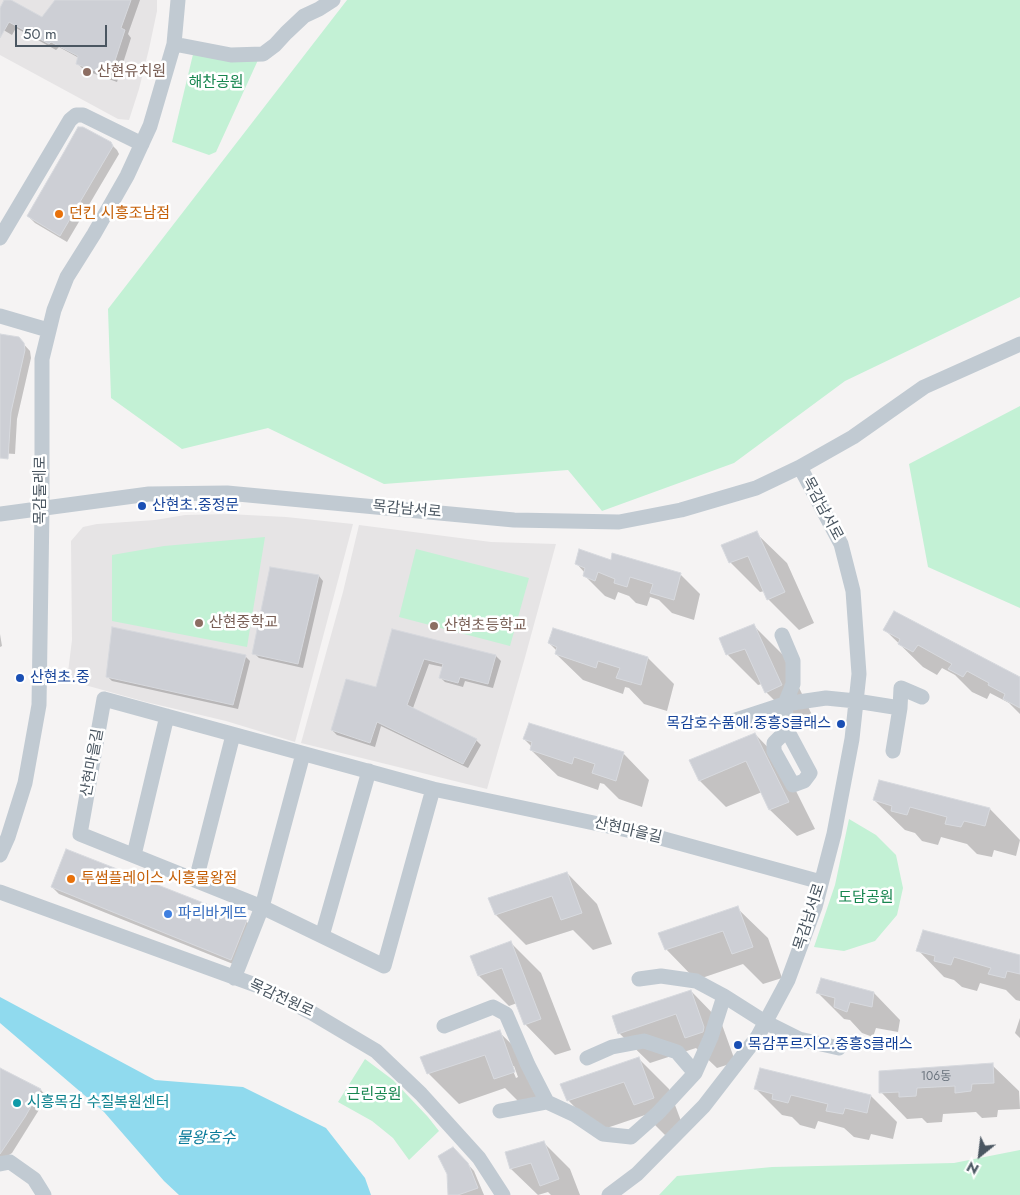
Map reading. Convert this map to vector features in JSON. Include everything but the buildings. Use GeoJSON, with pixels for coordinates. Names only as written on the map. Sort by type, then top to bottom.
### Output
{"type":"FeatureCollection","features":[{"type":"Feature","properties":{"kind":"street","name":"목감둘레로"},"geometry":{"type":"LineString","coordinates":[[0,855],[25,783],[39,705],[42,359],[48,330],[67,277],[127,176],[142,144],[154,113],[174,44],[178,0]]}},
{"type":"Feature","properties":{"kind":"street"},"geometry":{"type":"LineString","coordinates":[[174,44],[231,55],[263,54],[275,45],[304,16],[333,0]]}},
{"type":"Feature","properties":{"kind":"street"},"geometry":{"type":"LineString","coordinates":[[0,238],[70,120],[76,115],[83,115],[142,144]]}},
{"type":"Feature","properties":{"kind":"street"},"geometry":{"type":"LineString","coordinates":[[0,316],[48,330]]}},
{"type":"Feature","properties":{"kind":"street"},"geometry":{"type":"LineString","coordinates":[[800,467],[853,437],[924,387],[1020,344]]}},
{"type":"Feature","properties":{"kind":"street","name":"목감남서로"},"geometry":{"type":"LineString","coordinates":[[0,514],[149,494],[227,493],[514,520],[619,522],[681,510],[756,488],[800,467],[841,544],[853,591],[859,674],[852,739],[836,824],[815,907],[788,980],[758,1036],[704,1106],[637,1174],[609,1195]]}},
{"type":"Feature","properties":{"kind":"street"},"geometry":{"type":"LineString","coordinates":[[782,635],[793,661],[792,684],[785,704],[788,730]]}},
{"type":"Feature","properties":{"kind":"street"},"geometry":{"type":"LineString","coordinates":[[893,751],[900,708],[901,688],[922,697]]}},
{"type":"Feature","properties":{"kind":"street"},"geometry":{"type":"LineString","coordinates":[[730,722],[785,704],[826,698],[900,708]]}},
{"type":"Feature","properties":{"kind":"street","name":"산현마을길"},"geometry":{"type":"LineString","coordinates":[[433,789],[384,966],[262,907],[80,834],[104,699],[433,789],[646,834],[821,882]]}},
{"type":"Feature","properties":{"kind":"street"},"geometry":{"type":"LineString","coordinates":[[134,856],[167,716]]}},
{"type":"Feature","properties":{"kind":"street"},"geometry":{"type":"LineString","coordinates":[[196,880],[233,734]]}},
{"type":"Feature","properties":{"kind":"street"},"geometry":{"type":"LineString","coordinates":[[234,978],[262,907],[304,754]]}},
{"type":"Feature","properties":{"kind":"street"},"geometry":{"type":"LineString","coordinates":[[322,936],[369,771]]}},
{"type":"Feature","properties":{"kind":"street","name":"목감전원로"},"geometry":{"type":"LineString","coordinates":[[0,892],[261,988],[312,1013],[376,1051],[421,1094],[479,1158],[504,1195]]}},
{"type":"Feature","properties":{"kind":"street"},"geometry":{"type":"LineString","coordinates":[[639,979],[661,976],[696,980],[765,1022],[799,1039],[839,1048]]}},
{"type":"Feature","properties":{"kind":"street"},"geometry":{"type":"LineString","coordinates":[[500,1111],[547,1102],[575,1115],[603,1134],[631,1137],[658,1113],[695,1073],[712,1037],[724,996]]}},
{"type":"Feature","properties":{"kind":"street"},"geometry":{"type":"LineString","coordinates":[[444,1026],[493,1007],[506,1014],[528,1065],[547,1102]]}},
{"type":"Feature","properties":{"kind":"street"},"geometry":{"type":"LineString","coordinates":[[587,1058],[612,1047],[644,1041],[677,1052],[695,1073]]}},
{"type":"Feature","properties":{"kind":"street"},"geometry":{"type":"LineString","coordinates":[[0,1164],[10,1162],[34,1180],[44,1195]]}},
{"type":"Feature","properties":{"kind":"shaded area","name":"산현유치원"},"geometry":{"type":"Polygon","coordinates":[[[0,0],[157,0],[157,11],[149,49],[129,120],[118,119],[0,55],[0,0]]]}},
{"type":"Feature","properties":{"kind":"shaded area","name":"산현중학교"},"geometry":{"type":"Polygon","coordinates":[[[228,514],[286,517],[353,524],[295,742],[226,721],[146,702],[67,680],[72,640],[71,541],[83,527],[185,515],[228,514]]]}},
{"type":"Feature","properties":{"kind":"shaded area","name":"산현초등학교"},"geometry":{"type":"Polygon","coordinates":[[[359,525],[491,542],[556,544],[487,789],[301,743],[343,592],[359,525]]]}},
{"type":"Feature","properties":{"kind":"green space"},"geometry":{"type":"Polygon","coordinates":[[[347,0],[1020,0],[1020,297],[845,381],[734,463],[602,511],[568,470],[384,484],[268,428],[182,449],[111,398],[108,309],[347,0]]]}},
{"type":"Feature","properties":{"kind":"green space","name":"해찬공원"},"geometry":{"type":"Polygon","coordinates":[[[195,46],[258,60],[216,152],[209,155],[172,142],[195,46]]]}},
{"type":"Feature","properties":{"kind":"green space"},"geometry":{"type":"Polygon","coordinates":[[[1020,406],[1020,608],[928,567],[909,464],[1020,406]]]}},
{"type":"Feature","properties":{"kind":"green space"},"geometry":{"type":"Polygon","coordinates":[[[265,537],[247,647],[112,621],[112,555],[164,546],[265,537]]]}},
{"type":"Feature","properties":{"kind":"green space"},"geometry":{"type":"Polygon","coordinates":[[[416,549],[529,578],[510,646],[399,617],[416,549]]]}},
{"type":"Feature","properties":{"kind":"green space","name":"도담공원"},"geometry":{"type":"Polygon","coordinates":[[[849,819],[876,835],[896,855],[903,888],[897,915],[875,941],[844,951],[814,947],[835,885],[849,819]]]}},
{"type":"Feature","properties":{"kind":"green space","name":"근린공원"},"geometry":{"type":"Polygon","coordinates":[[[365,1059],[393,1080],[439,1131],[409,1160],[393,1138],[372,1121],[338,1102],[365,1059]]]}},
{"type":"Feature","properties":{"kind":"green space"},"geometry":{"type":"Polygon","coordinates":[[[1020,1150],[1020,1195],[659,1195],[677,1176],[772,1167],[954,1163],[1020,1150]]]}},
{"type":"Feature","properties":{"kind":"water","name":"물왕호수"},"geometry":{"type":"Polygon","coordinates":[[[0,997],[155,1080],[243,1087],[326,1128],[365,1178],[371,1195],[179,1195],[164,1181],[104,1112],[0,1023],[0,997]]]}},
{"type":"Feature","properties":{"kind":"place","name":"산현유치원"},"geometry":{"type":"Point","coordinates":[87,72]}},
{"type":"Feature","properties":{"kind":"place","name":"던킨 시흥조남점"},"geometry":{"type":"Point","coordinates":[59,214]}},
{"type":"Feature","properties":{"kind":"place","name":"산현초.중정문"},"geometry":{"type":"Point","coordinates":[142,506]}},
{"type":"Feature","properties":{"kind":"place","name":"산현중학교"},"geometry":{"type":"Point","coordinates":[199,623]}},
{"type":"Feature","properties":{"kind":"place","name":"산현초등학교"},"geometry":{"type":"Point","coordinates":[434,626]}},
{"type":"Feature","properties":{"kind":"place","name":"산현초.중"},"geometry":{"type":"Point","coordinates":[20,678]}},
{"type":"Feature","properties":{"kind":"place","name":"목감호수품애.중흥S클래스"},"geometry":{"type":"Point","coordinates":[841,724]}},
{"type":"Feature","properties":{"kind":"place","name":"투썸플레이스 시흥물왕점"},"geometry":{"type":"Point","coordinates":[71,879]}},
{"type":"Feature","properties":{"kind":"place","name":"파리바게뜨"},"geometry":{"type":"Point","coordinates":[168,914]}},
{"type":"Feature","properties":{"kind":"place","name":"목감푸르지오.중흥S클래스"},"geometry":{"type":"Point","coordinates":[738,1045]}},
{"type":"Feature","properties":{"kind":"place","name":"시흥목감 수질복원센터"},"geometry":{"type":"Point","coordinates":[17,1103]}}]}
